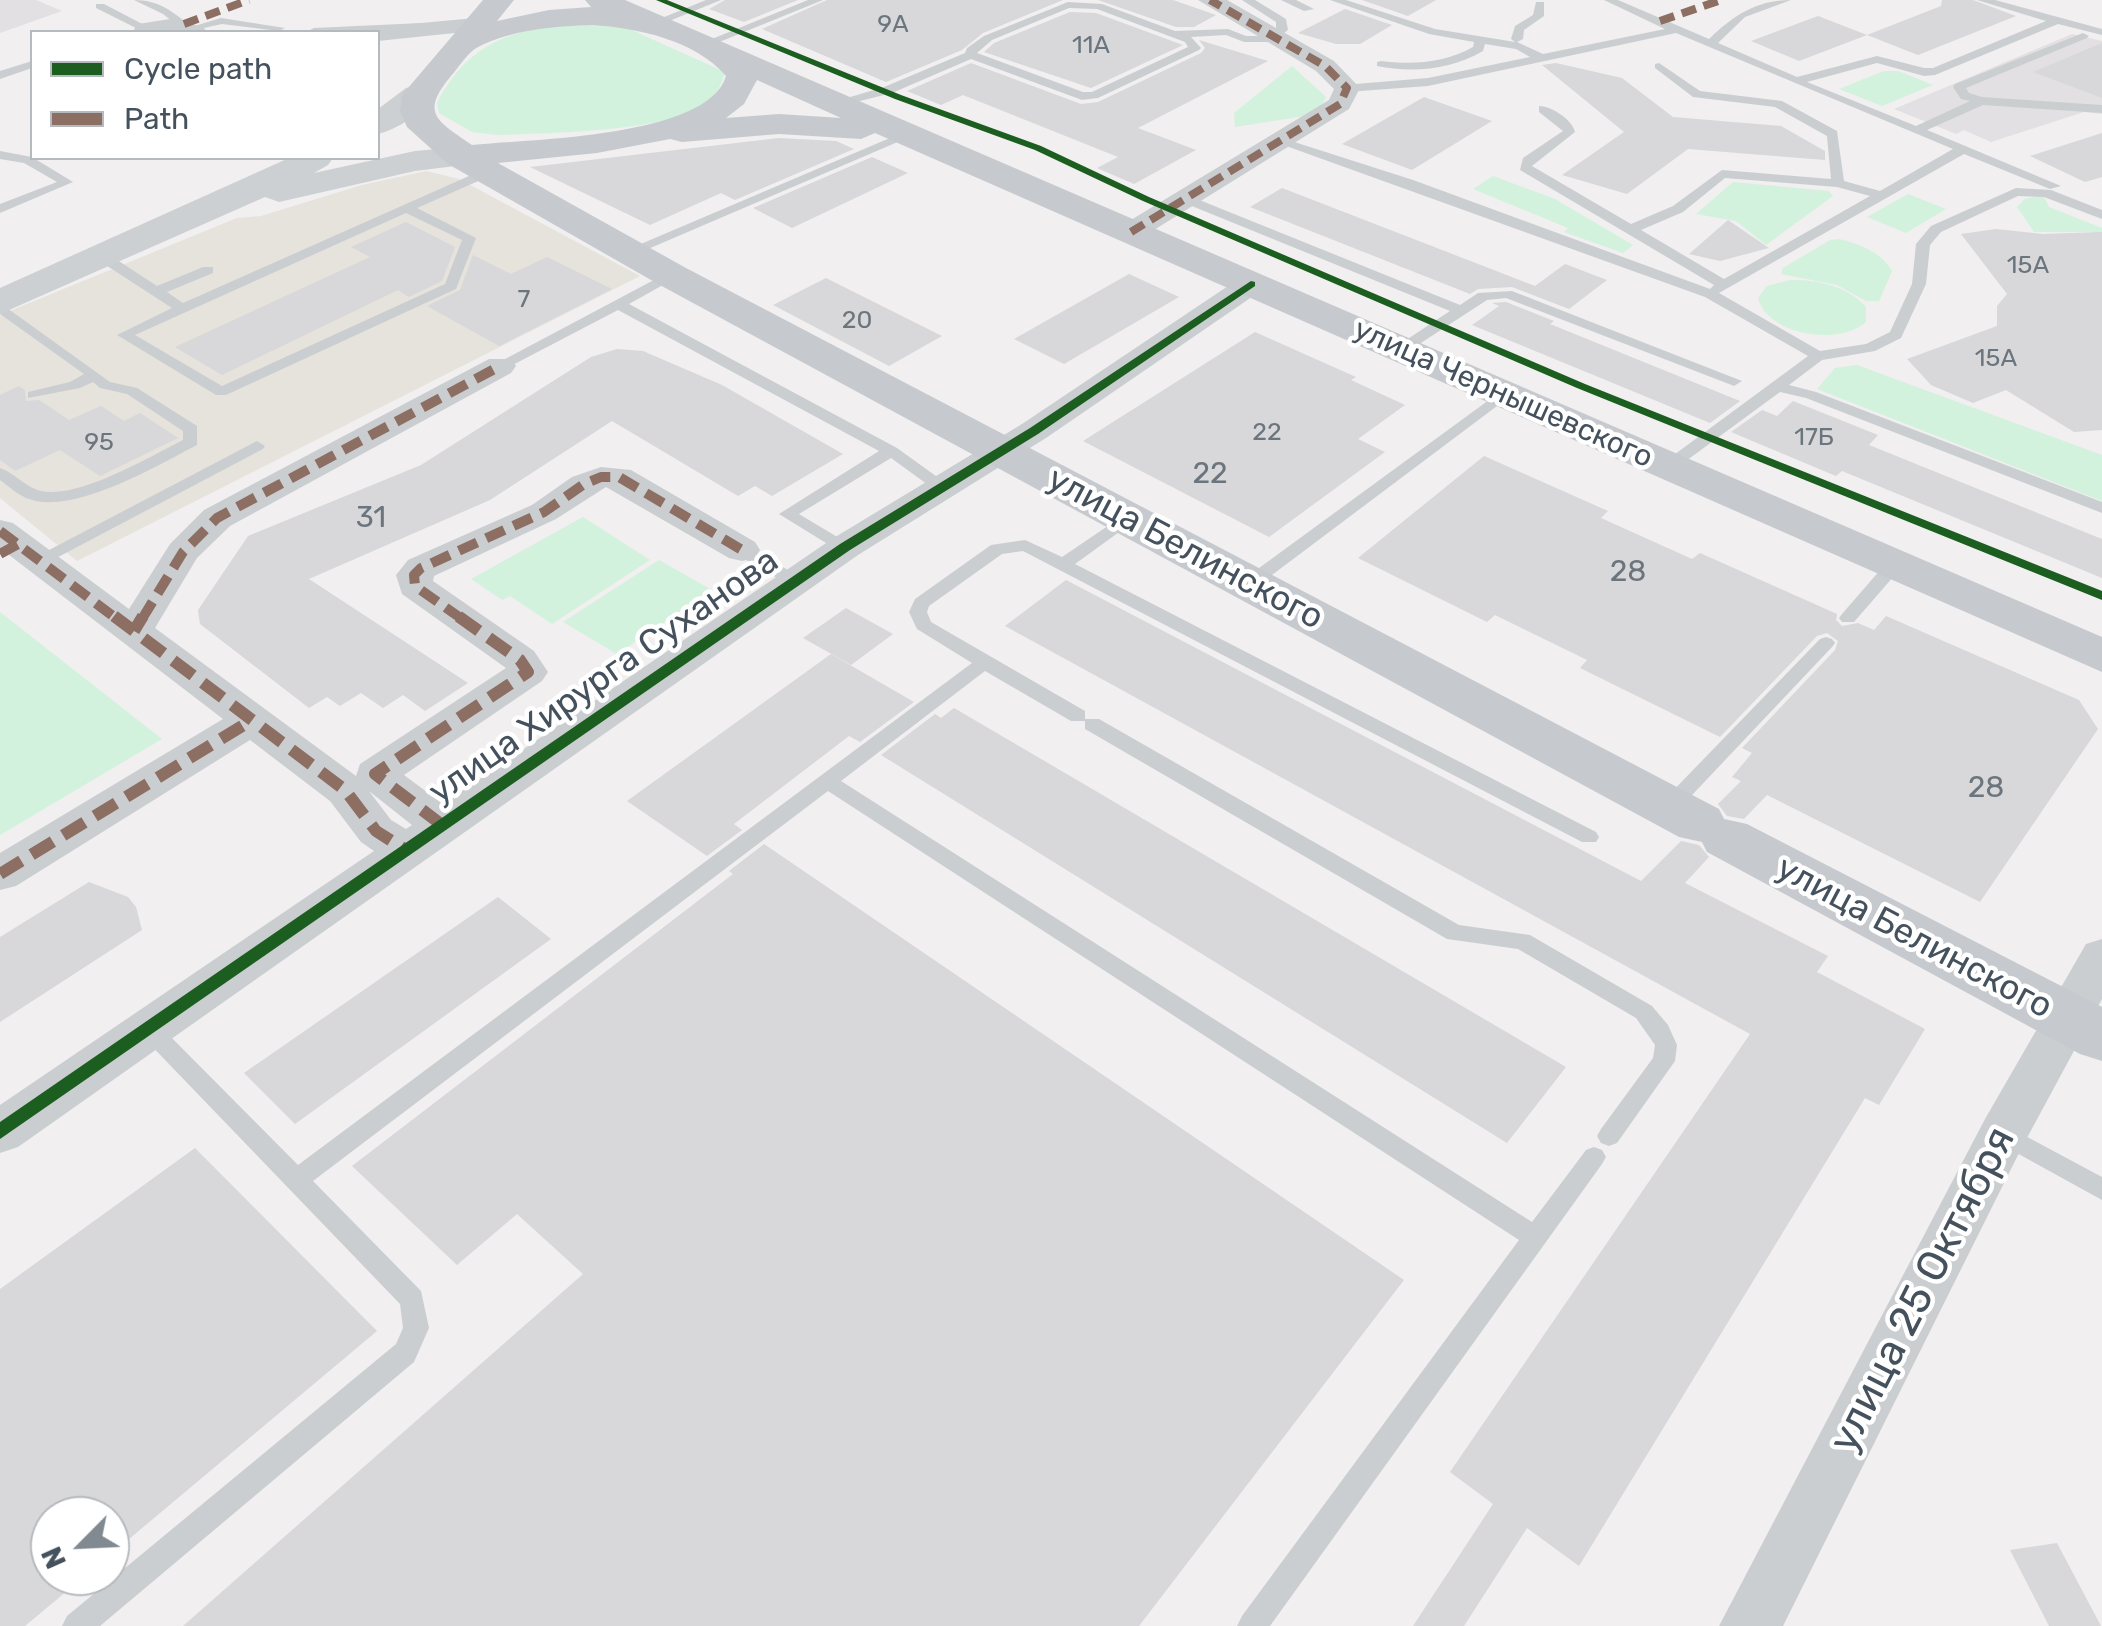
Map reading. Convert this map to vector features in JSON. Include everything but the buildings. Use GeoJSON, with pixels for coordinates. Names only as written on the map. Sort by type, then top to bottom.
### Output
{"type":"FeatureCollection","features":[{"type":"Feature","properties":{"kind":"main road"},"geometry":{"type":"LineString","coordinates":[[380,123],[418,95],[460,32],[500,0]]}},
{"type":"Feature","properties":{"kind":"main road","name":"улица Чернышевского"},"geometry":{"type":"LineString","coordinates":[[601,1],[2102,656]]}},
{"type":"Feature","properties":{"kind":"main road"},"geometry":{"type":"LineString","coordinates":[[460,32],[558,15],[608,15],[653,24]]}},
{"type":"Feature","properties":{"kind":"main road"},"geometry":{"type":"LineString","coordinates":[[218,206],[330,178],[474,165],[654,134],[722,107],[738,90],[742,75],[714,50]]}},
{"type":"Feature","properties":{"kind":"main road","name":"улица Белинского"},"geometry":{"type":"LineString","coordinates":[[418,95],[417,111],[424,127],[474,165],[629,252],[2084,1028]]}},
{"type":"Feature","properties":{"kind":"main road","name":"улица Чернышевского"},"geometry":{"type":"LineString","coordinates":[[654,134],[779,124],[905,134]]}},
{"type":"Feature","properties":{"kind":"main road"},"geometry":{"type":"LineString","coordinates":[[0,304],[312,160]]}},
{"type":"Feature","properties":{"kind":"street"},"geometry":{"type":"LineString","coordinates":[[1131,232],[1340,104],[1347,88],[1326,66],[1210,0]]}},
{"type":"Feature","properties":{"kind":"street"},"geometry":{"type":"LineString","coordinates":[[380,34],[460,32]]}},
{"type":"Feature","properties":{"kind":"street","name":"улица Хирурга Суханова"},"geometry":{"type":"LineString","coordinates":[[0,1132],[795,581],[1001,451],[1251,284]]}},
{"type":"Feature","properties":{"kind":"street"},"geometry":{"type":"LineString","coordinates":[[134,631],[184,552],[217,518],[500,366]]}},
{"type":"Feature","properties":{"kind":"street"},"geometry":{"type":"LineString","coordinates":[[442,825],[375,774],[528,672],[520,660],[415,586],[414,576],[421,568],[544,512],[601,477],[619,477],[742,550]]}},
{"type":"Feature","properties":{"kind":"street"},"geometry":{"type":"LineString","coordinates":[[14,547],[134,631],[345,790],[376,831],[406,850]]}},
{"type":"Feature","properties":{"kind":"street"},"geometry":{"type":"LineString","coordinates":[[0,874],[252,720]]}},
{"type":"Feature","properties":{"kind":"street","name":"улица 25 Октября"},"geometry":{"type":"LineString","coordinates":[[1750,1626],[2004,1134],[2084,1028],[2102,958]]}},
{"type":"Feature","properties":{"kind":"lane"},"geometry":{"type":"LineString","coordinates":[[138,0],[166,12],[190,30]]}},
{"type":"Feature","properties":{"kind":"lane"},"geometry":{"type":"LineString","coordinates":[[653,24],[716,0]]}},
{"type":"Feature","properties":{"kind":"lane"},"geometry":{"type":"LineString","coordinates":[[714,50],[818,0]]}},
{"type":"Feature","properties":{"kind":"lane"},"geometry":{"type":"LineString","coordinates":[[1174,34],[1228,32],[1244,39],[1274,39],[1282,30],[1282,21],[1247,0]]}},
{"type":"Feature","properties":{"kind":"lane"},"geometry":{"type":"LineString","coordinates":[[1286,0],[1308,8]]}},
{"type":"Feature","properties":{"kind":"lane"},"geometry":{"type":"LineString","coordinates":[[1335,0],[1434,32],[1512,41],[1542,58]]}},
{"type":"Feature","properties":{"kind":"lane"},"geometry":{"type":"LineString","coordinates":[[1610,0],[1795,81],[2102,205]]}},
{"type":"Feature","properties":{"kind":"lane"},"geometry":{"type":"LineString","coordinates":[[1624,6],[1640,0]]}},
{"type":"Feature","properties":{"kind":"lane"},"geometry":{"type":"LineString","coordinates":[[1711,43],[1741,16],[1786,0]]}},
{"type":"Feature","properties":{"kind":"lane"},"geometry":{"type":"LineString","coordinates":[[1982,0],[2102,32]]}},
{"type":"Feature","properties":{"kind":"lane"},"geometry":{"type":"LineString","coordinates":[[1512,41],[1519,28],[1538,16],[1540,4]]}},
{"type":"Feature","properties":{"kind":"lane"},"geometry":{"type":"LineString","coordinates":[[836,103],[888,90],[971,55],[1073,94],[1094,96],[1195,48],[1189,40],[1098,6],[1068,5],[988,38],[971,50],[971,55]]}},
{"type":"Feature","properties":{"kind":"lane"},"geometry":{"type":"LineString","coordinates":[[100,6],[136,30]]}},
{"type":"Feature","properties":{"kind":"lane"},"geometry":{"type":"LineString","coordinates":[[1795,81],[1876,60],[1935,71],[2058,20]]}},
{"type":"Feature","properties":{"kind":"lane"},"geometry":{"type":"LineString","coordinates":[[194,30],[221,21],[262,29],[279,28]]}},
{"type":"Feature","properties":{"kind":"lane"},"geometry":{"type":"LineString","coordinates":[[1347,88],[1428,82],[1680,29]]}},
{"type":"Feature","properties":{"kind":"lane"},"geometry":{"type":"LineString","coordinates":[[380,31],[460,32]]}},
{"type":"Feature","properties":{"kind":"lane"},"geometry":{"type":"LineString","coordinates":[[1512,41],[1530,32]]}},
{"type":"Feature","properties":{"kind":"lane"},"geometry":{"type":"LineString","coordinates":[[2102,45],[2083,37],[2073,38],[1959,87],[1965,96],[1980,101],[2102,110]]}},
{"type":"Feature","properties":{"kind":"lane"},"geometry":{"type":"LineString","coordinates":[[1380,64],[1410,68],[1468,55],[1479,49],[1480,40]]}},
{"type":"Feature","properties":{"kind":"lane"},"geometry":{"type":"LineString","coordinates":[[0,75],[30,65]]}},
{"type":"Feature","properties":{"kind":"lane"},"geometry":{"type":"LineString","coordinates":[[1659,66],[1698,94],[1778,104],[1825,127],[1833,134],[1838,183]]}},
{"type":"Feature","properties":{"kind":"lane"},"geometry":{"type":"LineString","coordinates":[[1917,130],[1980,101]]}},
{"type":"Feature","properties":{"kind":"lane"},"geometry":{"type":"LineString","coordinates":[[1543,110],[1568,126],[1569,132],[1524,167],[1724,285]]}},
{"type":"Feature","properties":{"kind":"lane"},"geometry":{"type":"LineString","coordinates":[[629,252],[905,134]]}},
{"type":"Feature","properties":{"kind":"lane"},"geometry":{"type":"LineString","coordinates":[[1281,142],[1408,183],[1710,294],[1818,356]]}},
{"type":"Feature","properties":{"kind":"lane"},"geometry":{"type":"LineString","coordinates":[[1710,294],[1962,149]]}},
{"type":"Feature","properties":{"kind":"lane"},"geometry":{"type":"LineString","coordinates":[[0,155],[30,159]]}},
{"type":"Feature","properties":{"kind":"lane"},"geometry":{"type":"LineString","coordinates":[[0,209],[67,182],[33,160]]}},
{"type":"Feature","properties":{"kind":"lane"},"geometry":{"type":"LineString","coordinates":[[408,208],[469,238],[451,286],[220,392],[124,335],[408,208],[474,165]]}},
{"type":"Feature","properties":{"kind":"lane"},"geometry":{"type":"LineString","coordinates":[[1628,230],[1678,208],[1722,174],[1838,183],[1880,196]]}},
{"type":"Feature","properties":{"kind":"lane"},"geometry":{"type":"LineString","coordinates":[[1668,466],[1818,356],[1870,348],[1896,335],[1919,284],[1923,244],[1936,229],[2016,192],[2046,193],[2102,215]]}},
{"type":"Feature","properties":{"kind":"lane"},"geometry":{"type":"LineString","coordinates":[[1187,199],[1460,310]]}},
{"type":"Feature","properties":{"kind":"lane"},"geometry":{"type":"LineString","coordinates":[[103,256],[183,308]]}},
{"type":"Feature","properties":{"kind":"lane"},"geometry":{"type":"LineString","coordinates":[[157,292],[208,270]]}},
{"type":"Feature","properties":{"kind":"lane"},"geometry":{"type":"LineString","coordinates":[[500,366],[672,276]]}},
{"type":"Feature","properties":{"kind":"lane"},"geometry":{"type":"LineString","coordinates":[[1402,350],[1483,296],[1507,294],[1734,381]]}},
{"type":"Feature","properties":{"kind":"lane"},"geometry":{"type":"LineString","coordinates":[[0,304],[105,385],[132,392],[191,429],[191,442],[114,479],[74,493],[36,496],[0,472]]}},
{"type":"Feature","properties":{"kind":"lane"},"geometry":{"type":"LineString","coordinates":[[617,304],[891,451],[941,487]]}},
{"type":"Feature","properties":{"kind":"lane"},"geometry":{"type":"LineString","coordinates":[[33,395],[75,386],[94,374]]}},
{"type":"Feature","properties":{"kind":"lane"},"geometry":{"type":"LineString","coordinates":[[1780,387],[1811,395],[2102,508]]}},
{"type":"Feature","properties":{"kind":"lane"},"geometry":{"type":"LineString","coordinates":[[1250,583],[1504,394]]}},
{"type":"Feature","properties":{"kind":"lane"},"geometry":{"type":"LineString","coordinates":[[14,547],[257,446]]}},
{"type":"Feature","properties":{"kind":"lane"},"geometry":{"type":"LineString","coordinates":[[846,547],[788,514],[891,451]]}},
{"type":"Feature","properties":{"kind":"lane"},"geometry":{"type":"LineString","coordinates":[[1064,565],[1127,518]]}},
{"type":"Feature","properties":{"kind":"lane"},"geometry":{"type":"LineString","coordinates":[[1252,1626],[1664,1060],[1666,1045],[1644,1012],[1522,941],[1455,932],[984,662],[923,624],[918,612],[922,603],[997,549],[1025,545],[1589,837]]}},
{"type":"Feature","properties":{"kind":"lane"},"geometry":{"type":"LineString","coordinates":[[742,550],[795,581]]}},
{"type":"Feature","properties":{"kind":"lane"},"geometry":{"type":"LineString","coordinates":[[1848,618],[1894,565]]}},
{"type":"Feature","properties":{"kind":"lane"},"geometry":{"type":"LineString","coordinates":[[1698,823],[1826,643]]}},
{"type":"Feature","properties":{"kind":"lane"},"geometry":{"type":"LineString","coordinates":[[295,1181],[984,662]]}},
{"type":"Feature","properties":{"kind":"lane"},"geometry":{"type":"LineString","coordinates":[[827,781],[1535,1237]]}},
{"type":"Feature","properties":{"kind":"lane"},"geometry":{"type":"LineString","coordinates":[[77,1626],[405,1353],[416,1328],[412,1300],[149,1029]]}},
{"type":"Feature","properties":{"kind":"lane"},"geometry":{"type":"LineString","coordinates":[[2004,1134],[2102,1189]]}},
{"type":"Feature","properties":{"kind":"shaded area"},"geometry":{"type":"Polygon","coordinates":[[[0,0],[36,0],[62,11],[0,33],[0,0]]]}},
{"type":"Feature","properties":{"kind":"shaded area"},"geometry":{"type":"Polygon","coordinates":[[[2072,34],[2102,41],[2102,114],[2084,112],[1991,142],[1964,130],[1956,134],[1894,109],[2072,34]]]}},
{"type":"Feature","properties":{"kind":"shaded area"},"geometry":{"type":"Polygon","coordinates":[[[426,171],[459,179],[640,276],[77,561],[0,498],[0,315],[237,218],[261,216],[362,185],[426,171]]]}},
{"type":"Feature","properties":{"kind":"green space"},"geometry":{"type":"Polygon","coordinates":[[[566,21],[625,27],[725,72],[722,81],[706,105],[687,114],[635,126],[498,135],[472,132],[439,113],[437,103],[449,83],[476,54],[506,37],[566,21]]]}},
{"type":"Feature","properties":{"kind":"green space"},"geometry":{"type":"Polygon","coordinates":[[[1292,66],[1326,97],[1318,114],[1235,127],[1234,113],[1292,66]]]}},
{"type":"Feature","properties":{"kind":"green space"},"geometry":{"type":"Polygon","coordinates":[[[1884,71],[1898,71],[1933,85],[1882,106],[1839,89],[1884,71]]]}},
{"type":"Feature","properties":{"kind":"green space"},"geometry":{"type":"Polygon","coordinates":[[[1493,176],[1555,199],[1633,245],[1623,253],[1564,232],[1568,228],[1473,189],[1493,176]]]}},
{"type":"Feature","properties":{"kind":"green space"},"geometry":{"type":"Polygon","coordinates":[[[1733,182],[1829,191],[1833,196],[1766,245],[1736,221],[1696,214],[1733,182]]]}},
{"type":"Feature","properties":{"kind":"green space"},"geometry":{"type":"Polygon","coordinates":[[[1908,194],[1946,209],[1906,233],[1867,217],[1908,194]]]}},
{"type":"Feature","properties":{"kind":"green space"},"geometry":{"type":"Polygon","coordinates":[[[2043,195],[2049,207],[2102,228],[2102,237],[2092,232],[2034,232],[2017,207],[2025,199],[2043,195]]]}},
{"type":"Feature","properties":{"kind":"green space"},"geometry":{"type":"Polygon","coordinates":[[[1839,239],[1869,250],[1892,271],[1879,301],[1866,301],[1837,285],[1781,274],[1783,268],[1830,240],[1839,239]]]}},
{"type":"Feature","properties":{"kind":"green space"},"geometry":{"type":"Polygon","coordinates":[[[1790,280],[1841,289],[1866,307],[1866,322],[1840,334],[1823,335],[1790,329],[1775,321],[1758,298],[1767,286],[1790,280]]]}},
{"type":"Feature","properties":{"kind":"green space"},"geometry":{"type":"Polygon","coordinates":[[[1857,365],[2102,455],[2102,501],[1817,389],[1835,368],[1857,365]]]}},
{"type":"Feature","properties":{"kind":"green space"},"geometry":{"type":"Polygon","coordinates":[[[583,517],[650,560],[552,624],[510,596],[502,600],[471,579],[583,517]]]}},
{"type":"Feature","properties":{"kind":"green space"},"geometry":{"type":"Polygon","coordinates":[[[659,560],[712,590],[617,654],[563,622],[659,560]]]}},
{"type":"Feature","properties":{"kind":"green space"},"geometry":{"type":"Polygon","coordinates":[[[0,612],[162,739],[0,835],[0,612]]]}},
{"type":"Feature","properties":{"kind":"marked path"},"geometry":{"type":"LineString","coordinates":[[184,24],[249,0]]}},
{"type":"Feature","properties":{"kind":"marked path"},"geometry":{"type":"LineString","coordinates":[[1131,232],[1340,104],[1347,88],[1325,66],[1210,0]]}},
{"type":"Feature","properties":{"kind":"marked path"},"geometry":{"type":"LineString","coordinates":[[1660,21],[1721,0]]}},
{"type":"Feature","properties":{"kind":"marked path"},"geometry":{"type":"LineString","coordinates":[[134,631],[183,552],[217,518],[500,366]]}},
{"type":"Feature","properties":{"kind":"marked path"},"geometry":{"type":"LineString","coordinates":[[442,825],[375,774],[528,672],[520,660],[415,586],[414,575],[421,568],[544,512],[601,477],[619,477],[742,550]]}},
{"type":"Feature","properties":{"kind":"marked path"},"geometry":{"type":"LineString","coordinates":[[0,531],[345,790],[376,831],[406,850]]}},
{"type":"Feature","properties":{"kind":"marked path"},"geometry":{"type":"LineString","coordinates":[[0,554],[18,544]]}},
{"type":"Feature","properties":{"kind":"marked path"},"geometry":{"type":"LineString","coordinates":[[0,874],[252,720]]}},
{"type":"Feature","properties":{"kind":"cycle path"},"geometry":{"type":"LineString","coordinates":[[660,0],[898,97],[1038,148],[1146,199],[1581,386],[2102,596]]}},
{"type":"Feature","properties":{"kind":"cycle path"},"geometry":{"type":"LineString","coordinates":[[0,1132],[845,547],[1034,431],[1251,284]]}}]}
